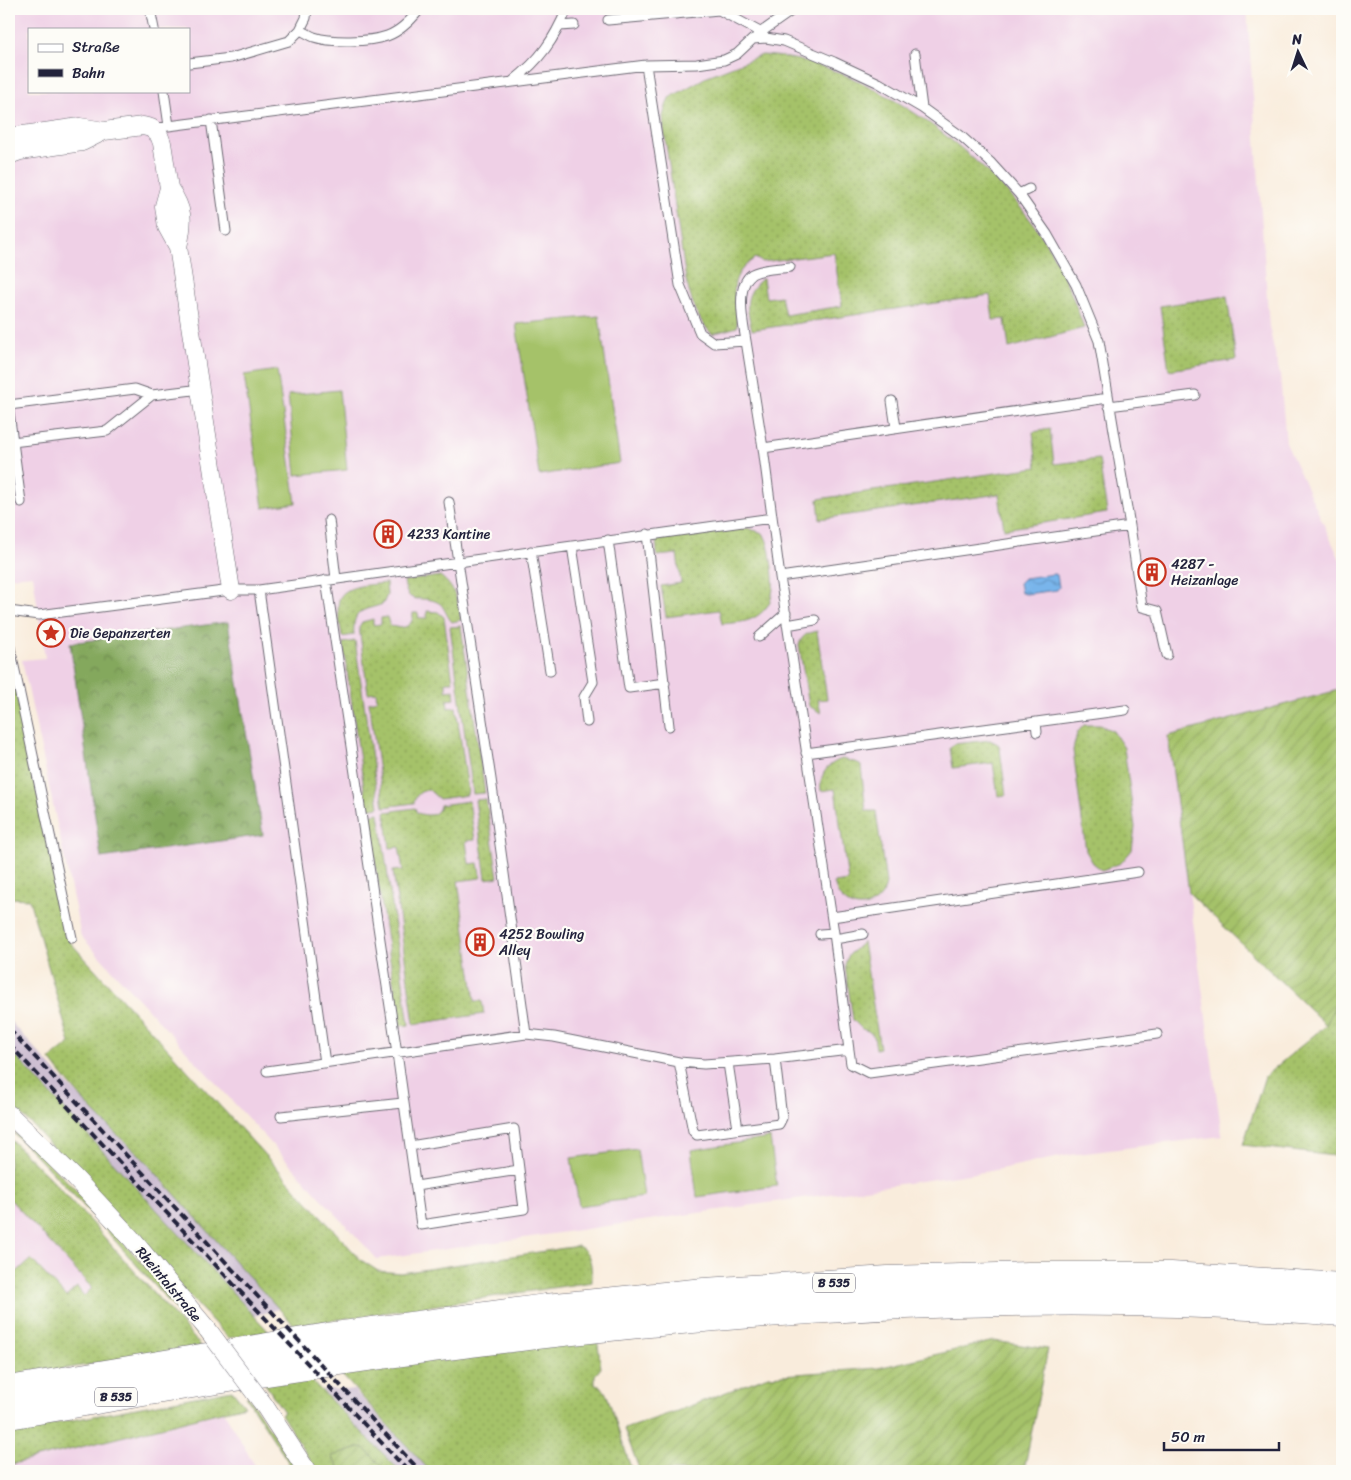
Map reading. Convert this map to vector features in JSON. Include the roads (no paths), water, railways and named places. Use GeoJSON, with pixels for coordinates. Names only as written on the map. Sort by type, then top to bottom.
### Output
{"type":"FeatureCollection","features":[{"type":"Feature","properties":{"kind":"highway","name":"B 535"},"geometry":{"type":"LineString","coordinates":[[9,1390],[328,1337],[546,1308],[704,1292],[888,1280],[1030,1276],[1171,1276],[1342,1287]]}},
{"type":"Feature","properties":{"kind":"highway","name":"B 535"},"geometry":{"type":"LineString","coordinates":[[9,1415],[345,1359],[544,1334],[751,1313],[936,1302],[1024,1301],[1174,1302],[1342,1312]]}},
{"type":"Feature","properties":{"kind":"street"},"geometry":{"type":"LineString","coordinates":[[9,155],[81,135],[104,131],[143,126],[151,128],[159,135],[169,188],[179,203],[183,226],[178,247],[202,389],[231,590]]}},
{"type":"Feature","properties":{"kind":"street"},"geometry":{"type":"LineString","coordinates":[[9,137],[81,135]]}},
{"type":"Feature","properties":{"kind":"street","name":"Rheintalstraße"},"geometry":{"type":"LineString","coordinates":[[9,1114],[74,1177],[130,1238],[208,1330],[264,1405],[307,1471]]}},
{"type":"Feature","properties":{"kind":"lane"},"geometry":{"type":"LineString","coordinates":[[150,9],[154,28]]}},
{"type":"Feature","properties":{"kind":"lane"},"geometry":{"type":"LineString","coordinates":[[190,63],[232,58],[289,41],[300,30],[306,18],[307,9]]}},
{"type":"Feature","properties":{"kind":"lane"},"geometry":{"type":"LineString","coordinates":[[300,30],[315,38],[338,40],[371,39],[388,36],[410,21],[420,9]]}},
{"type":"Feature","properties":{"kind":"lane"},"geometry":{"type":"LineString","coordinates":[[512,81],[529,68],[546,49],[560,26],[567,9]]}},
{"type":"Feature","properties":{"kind":"lane"},"geometry":{"type":"LineString","coordinates":[[151,128],[646,65],[698,64],[724,60],[737,54],[757,35],[794,9]]}},
{"type":"Feature","properties":{"kind":"lane"},"geometry":{"type":"LineString","coordinates":[[608,20],[719,10],[757,35],[784,41],[879,83],[922,108],[961,136],[990,162],[1020,194],[1047,234],[1076,285],[1099,341],[1142,607],[1156,611],[1167,655]]}},
{"type":"Feature","properties":{"kind":"lane"},"geometry":{"type":"LineString","coordinates":[[560,26],[574,25]]}},
{"type":"Feature","properties":{"kind":"lane"},"geometry":{"type":"LineString","coordinates":[[915,54],[922,108]]}},
{"type":"Feature","properties":{"kind":"lane"},"geometry":{"type":"LineString","coordinates":[[646,65],[680,285],[700,333],[714,343],[746,340]]}},
{"type":"Feature","properties":{"kind":"lane"},"geometry":{"type":"LineString","coordinates":[[164,92],[169,126]]}},
{"type":"Feature","properties":{"kind":"lane"},"geometry":{"type":"LineString","coordinates":[[211,120],[226,231]]}},
{"type":"Feature","properties":{"kind":"lane"},"geometry":{"type":"LineString","coordinates":[[1020,194],[1029,189]]}},
{"type":"Feature","properties":{"kind":"lane"},"geometry":{"type":"LineString","coordinates":[[790,267],[761,270],[751,275],[742,289],[742,319],[763,448],[787,625],[832,917],[851,1064],[869,1073],[1157,1034]]}},
{"type":"Feature","properties":{"kind":"lane"},"geometry":{"type":"LineString","coordinates":[[9,405],[135,390],[152,395],[202,389]]}},
{"type":"Feature","properties":{"kind":"lane"},"geometry":{"type":"LineString","coordinates":[[12,442],[107,431],[152,395]]}},
{"type":"Feature","properties":{"kind":"lane"},"geometry":{"type":"LineString","coordinates":[[763,448],[896,428],[1109,402],[1195,395]]}},
{"type":"Feature","properties":{"kind":"lane"},"geometry":{"type":"LineString","coordinates":[[892,401],[896,428]]}},
{"type":"Feature","properties":{"kind":"lane"},"geometry":{"type":"LineString","coordinates":[[9,412],[21,502]]}},
{"type":"Feature","properties":{"kind":"lane"},"geometry":{"type":"LineString","coordinates":[[449,502],[491,778],[526,1034]]}},
{"type":"Feature","properties":{"kind":"lane"},"geometry":{"type":"LineString","coordinates":[[9,610],[39,615],[231,590],[259,590],[647,534],[772,518]]}},
{"type":"Feature","properties":{"kind":"lane"},"geometry":{"type":"LineString","coordinates":[[329,520],[336,579]]}},
{"type":"Feature","properties":{"kind":"lane"},"geometry":{"type":"LineString","coordinates":[[780,576],[1130,526]]}},
{"type":"Feature","properties":{"kind":"lane"},"geometry":{"type":"LineString","coordinates":[[647,534],[670,726]]}},
{"type":"Feature","properties":{"kind":"lane"},"geometry":{"type":"LineString","coordinates":[[608,540],[629,688],[665,684]]}},
{"type":"Feature","properties":{"kind":"lane"},"geometry":{"type":"LineString","coordinates":[[572,546],[593,682],[584,696],[587,722]]}},
{"type":"Feature","properties":{"kind":"lane"},"geometry":{"type":"LineString","coordinates":[[531,552],[550,671]]}},
{"type":"Feature","properties":{"kind":"lane"},"geometry":{"type":"LineString","coordinates":[[326,580],[421,1225],[524,1209],[514,1129],[410,1146]]}},
{"type":"Feature","properties":{"kind":"lane"},"geometry":{"type":"LineString","coordinates":[[259,590],[325,1063]]}},
{"type":"Feature","properties":{"kind":"lane"},"geometry":{"type":"LineString","coordinates":[[759,638],[786,613]]}},
{"type":"Feature","properties":{"kind":"lane"},"geometry":{"type":"LineString","coordinates":[[787,625],[815,620]]}},
{"type":"Feature","properties":{"kind":"lane"},"geometry":{"type":"LineString","coordinates":[[9,643],[72,938]]}},
{"type":"Feature","properties":{"kind":"lane"},"geometry":{"type":"LineString","coordinates":[[806,753],[1125,710]]}},
{"type":"Feature","properties":{"kind":"lane"},"geometry":{"type":"LineString","coordinates":[[1036,722],[1037,732]]}},
{"type":"Feature","properties":{"kind":"lane"},"geometry":{"type":"LineString","coordinates":[[904,740],[905,751]]}},
{"type":"Feature","properties":{"kind":"lane"},"geometry":{"type":"LineString","coordinates":[[832,917],[1055,881],[1138,872]]}},
{"type":"Feature","properties":{"kind":"lane"},"geometry":{"type":"LineString","coordinates":[[820,934],[834,936],[863,934]]}},
{"type":"Feature","properties":{"kind":"lane"},"geometry":{"type":"LineString","coordinates":[[267,1071],[526,1034],[554,1037],[679,1062],[704,1064],[775,1059],[849,1050]]}},
{"type":"Feature","properties":{"kind":"lane"},"geometry":{"type":"LineString","coordinates":[[679,1062],[693,1131],[697,1135],[779,1124],[782,1118],[775,1059]]}},
{"type":"Feature","properties":{"kind":"lane"},"geometry":{"type":"LineString","coordinates":[[728,1063],[738,1129]]}},
{"type":"Feature","properties":{"kind":"lane"},"geometry":{"type":"LineString","coordinates":[[281,1116],[403,1103]]}},
{"type":"Feature","properties":{"kind":"lane"},"geometry":{"type":"LineString","coordinates":[[416,1186],[519,1170]]}},
{"type":"Feature","properties":{"kind":"water"},"geometry":{"type":"Polygon","coordinates":[[[1057,575],[1059,587],[1057,590],[1021,593],[1019,583],[1024,578],[1057,575]]]}},
{"type":"Feature","properties":{"kind":"railway"},"geometry":{"type":"LineString","coordinates":[[9,1029],[420,1471]]}},
{"type":"Feature","properties":{"kind":"railway"},"geometry":{"type":"LineString","coordinates":[[9,1044],[408,1471]]}},
{"type":"Feature","properties":{"kind":"place","name":"4233 Kantine"},"geometry":{"type":"Point","coordinates":[388,534]}},
{"type":"Feature","properties":{"kind":"place","name":"4287 - Heizanlage"},"geometry":{"type":"Point","coordinates":[1152,572]}},
{"type":"Feature","properties":{"kind":"place","name":"Die Gepanzerten"},"geometry":{"type":"Point","coordinates":[51,633]}},
{"type":"Feature","properties":{"kind":"place","name":"4252 Bowling Alley"},"geometry":{"type":"Point","coordinates":[480,942]}}]}
